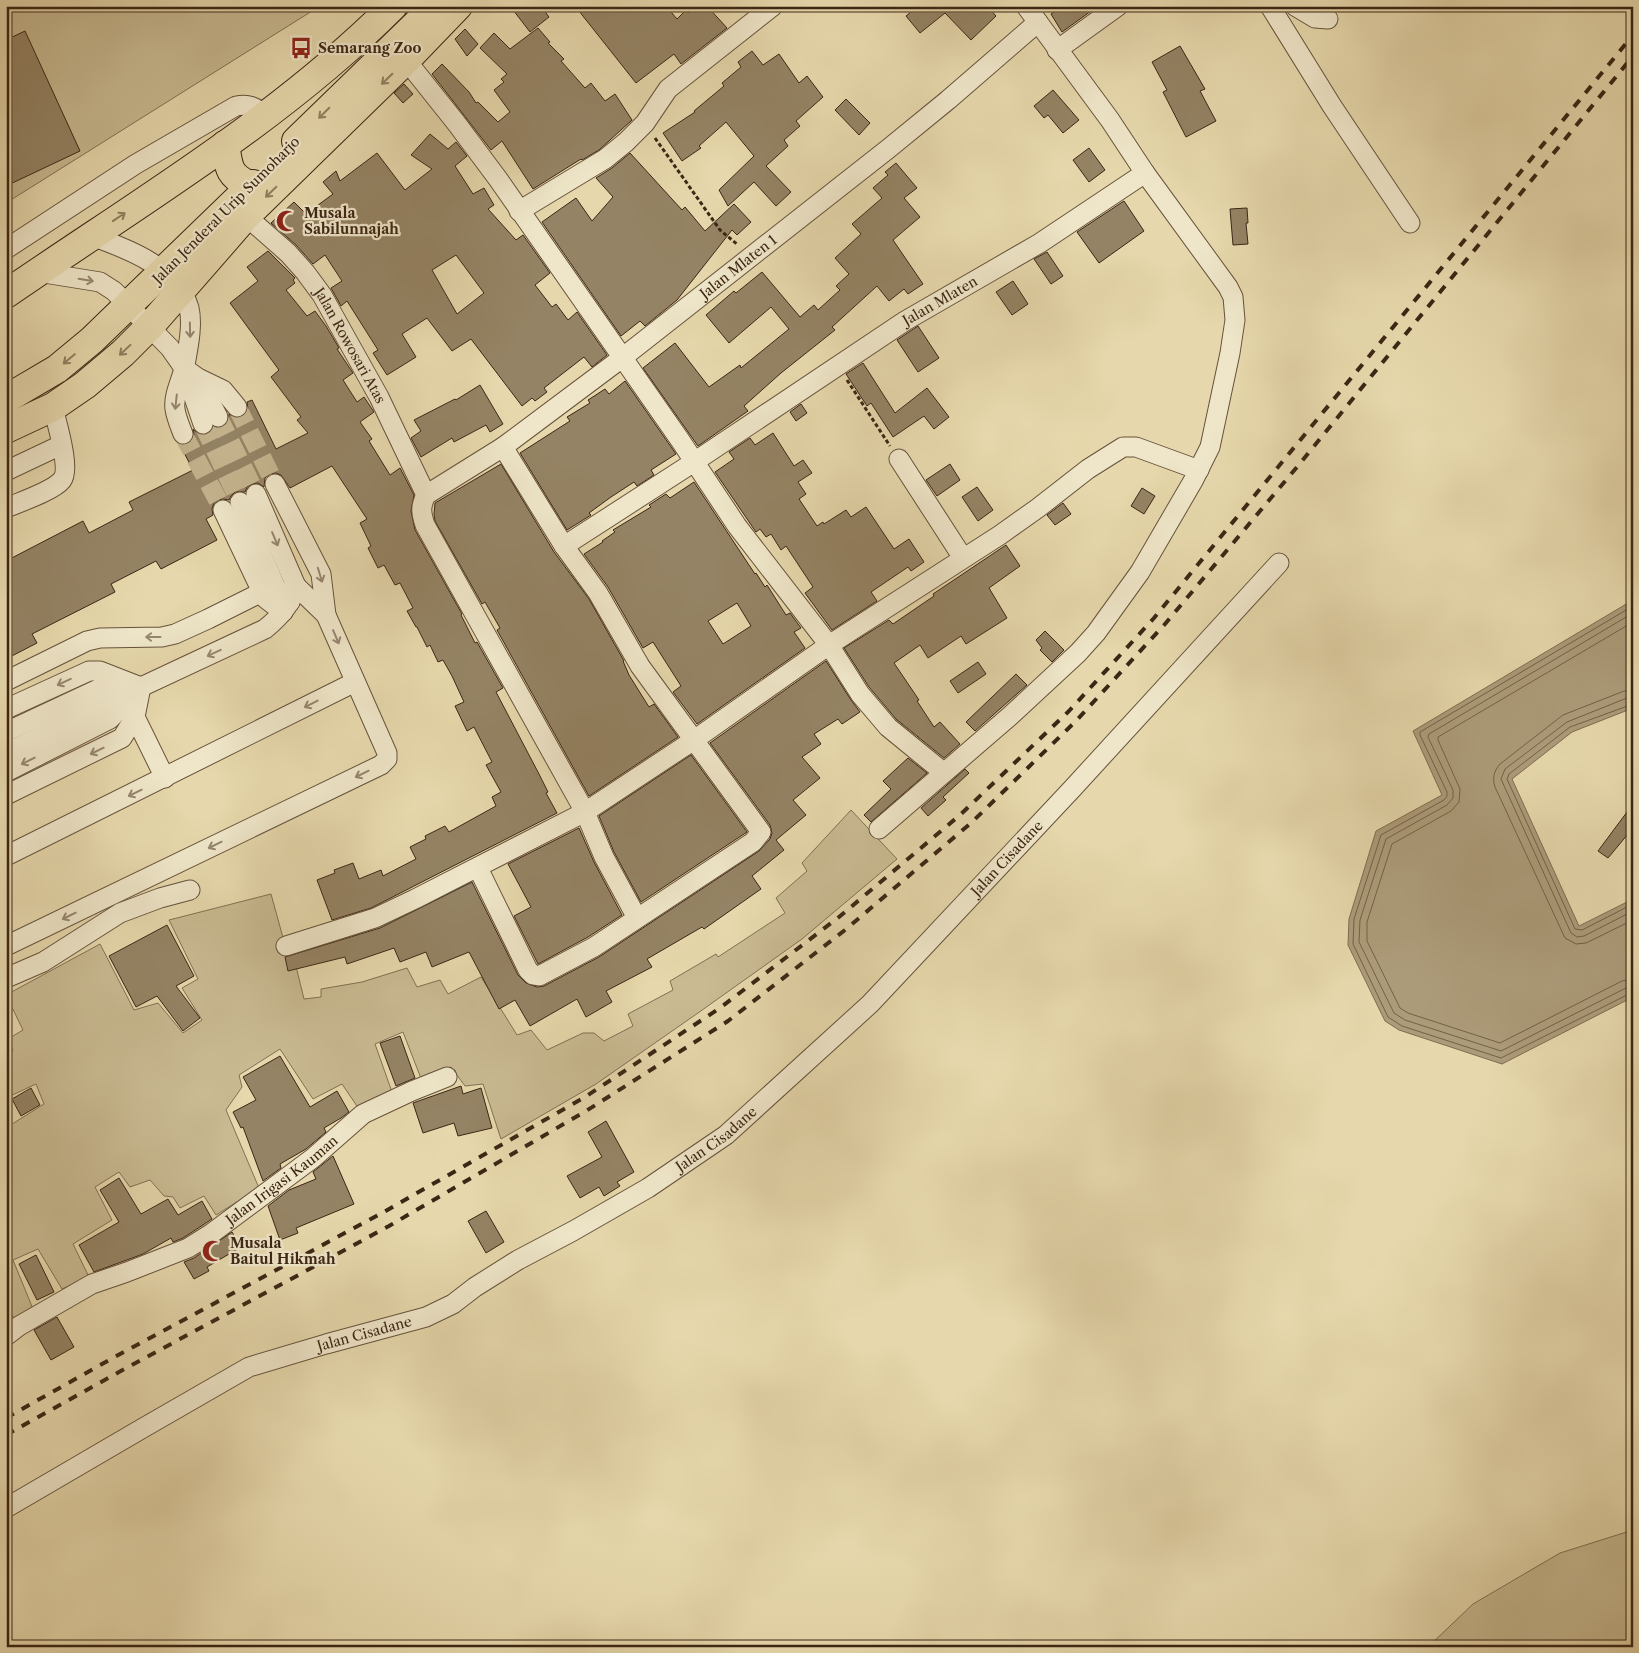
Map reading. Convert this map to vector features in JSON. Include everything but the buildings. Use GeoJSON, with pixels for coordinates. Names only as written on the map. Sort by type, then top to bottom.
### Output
{"type":"FeatureCollection","features":[{"type":"Feature","properties":{"kind":"highway","name":"Jalan Jenderal Urip Sumoharjo"},"geometry":{"type":"LineString","coordinates":[[6,399],[57,369],[92,340],[129,305],[172,281],[253,184],[403,50],[435,6]]}},
{"type":"Feature","properties":{"kind":"highway"},"geometry":{"type":"LineString","coordinates":[[6,429],[53,407],[102,371],[150,326],[172,281],[246,216],[403,50],[458,6]]}},
{"type":"Feature","properties":{"kind":"highway"},"geometry":{"type":"LineString","coordinates":[[6,294],[225,145],[320,72],[386,13],[403,50]]}},
{"type":"Feature","properties":{"kind":"highway"},"geometry":{"type":"LineString","coordinates":[[225,145],[228,168],[233,175],[247,184],[253,184]]}},
{"type":"Feature","properties":{"kind":"street"},"geometry":{"type":"LineString","coordinates":[[519,211],[605,159],[645,123],[668,89],[773,6]]}},
{"type":"Feature","properties":{"kind":"street"},"geometry":{"type":"LineString","coordinates":[[879,829],[1010,716],[1078,653],[1096,633],[1140,572],[1199,470],[1210,447],[1230,353],[1235,320],[1233,297],[1228,287],[1145,173],[1110,120],[1026,6]]}},
{"type":"Feature","properties":{"kind":"street"},"geometry":{"type":"LineString","coordinates":[[1270,6],[1332,106],[1410,223]]}},
{"type":"Feature","properties":{"kind":"street"},"geometry":{"type":"LineString","coordinates":[[1295,6],[1315,18],[1328,19]]}},
{"type":"Feature","properties":{"kind":"street"},"geometry":{"type":"LineString","coordinates":[[1057,50],[1109,9]]}},
{"type":"Feature","properties":{"kind":"street","name":"Jalan Mlaten 1"},"geometry":{"type":"LineString","coordinates":[[426,495],[503,447],[622,358],[948,100],[1038,22]]}},
{"type":"Feature","properties":{"kind":"street"},"geometry":{"type":"LineString","coordinates":[[403,50],[519,211],[737,526],[829,645],[860,694],[888,727],[943,772]]}},
{"type":"Feature","properties":{"kind":"street"},"geometry":{"type":"LineString","coordinates":[[6,249],[136,164],[236,106],[244,104],[254,106],[264,116]]}},
{"type":"Feature","properties":{"kind":"street","name":"Jalan Mlaten"},"geometry":{"type":"LineString","coordinates":[[564,546],[921,311],[1040,243],[1145,173]]}},
{"type":"Feature","properties":{"kind":"street","name":"Jalan Rowosari Atas"},"geometry":{"type":"LineString","coordinates":[[246,216],[288,253],[322,295],[379,397],[426,495]]}},
{"type":"Feature","properties":{"kind":"street"},"geometry":{"type":"LineString","coordinates":[[92,236],[134,254],[172,281],[189,310],[191,373],[176,398],[175,408],[183,434]]}},
{"type":"Feature","properties":{"kind":"street"},"geometry":{"type":"LineString","coordinates":[[38,272],[100,282],[114,291],[150,326],[191,373],[211,420]]}},
{"type":"Feature","properties":{"kind":"street"},"geometry":{"type":"LineString","coordinates":[[191,373],[223,390],[237,407]]}},
{"type":"Feature","properties":{"kind":"street"},"geometry":{"type":"LineString","coordinates":[[6,508],[56,486],[63,478],[65,472],[53,407]]}},
{"type":"Feature","properties":{"kind":"street"},"geometry":{"type":"LineString","coordinates":[[6,471],[61,445]]}},
{"type":"Feature","properties":{"kind":"street"},"geometry":{"type":"LineString","coordinates":[[478,868],[528,970],[533,975],[539,976],[594,947],[753,842],[761,832],[640,666],[598,593],[564,546],[503,447]]}},
{"type":"Feature","properties":{"kind":"street"},"geometry":{"type":"LineString","coordinates":[[286,946],[375,918],[478,868],[585,812],[694,740],[829,645],[1038,508],[1088,469],[1123,447],[1136,447],[1199,470]]}},
{"type":"Feature","properties":{"kind":"street"},"geometry":{"type":"LineString","coordinates":[[899,459],[963,558]]}},
{"type":"Feature","properties":{"kind":"street"},"geometry":{"type":"LineString","coordinates":[[6,946],[381,764],[386,759],[387,752],[326,615],[321,574],[275,484]]}},
{"type":"Feature","properties":{"kind":"street"},"geometry":{"type":"LineString","coordinates":[[426,495],[421,504],[425,525],[505,665],[585,812],[604,857],[637,918]]}},
{"type":"Feature","properties":{"kind":"street"},"geometry":{"type":"LineString","coordinates":[[248,498],[290,600]]}},
{"type":"Feature","properties":{"kind":"street"},"geometry":{"type":"LineString","coordinates":[[223,510],[266,598],[290,600],[326,615]]}},
{"type":"Feature","properties":{"kind":"street","name":"Jalan Cisadane"},"geometry":{"type":"LineString","coordinates":[[6,1508],[249,1368],[326,1344],[426,1317],[453,1304],[475,1287],[518,1260],[648,1188],[726,1135],[870,1004],[1072,789],[1279,563]]}},
{"type":"Feature","properties":{"kind":"street"},"geometry":{"type":"LineString","coordinates":[[6,681],[87,641],[100,638],[162,637],[175,634],[262,592]]}},
{"type":"Feature","properties":{"kind":"street"},"geometry":{"type":"LineString","coordinates":[[6,753],[265,629],[277,620],[290,600]]}},
{"type":"Feature","properties":{"kind":"street"},"geometry":{"type":"LineString","coordinates":[[6,709],[89,671],[100,671],[141,687]]}},
{"type":"Feature","properties":{"kind":"street"},"geometry":{"type":"LineString","coordinates":[[6,856],[355,682]]}},
{"type":"Feature","properties":{"kind":"street"},"geometry":{"type":"LineString","coordinates":[[6,796],[122,738],[135,717],[141,687]]}},
{"type":"Feature","properties":{"kind":"street"},"geometry":{"type":"LineString","coordinates":[[6,732],[98,689],[141,687]]}},
{"type":"Feature","properties":{"kind":"street"},"geometry":{"type":"LineString","coordinates":[[6,772],[110,719],[141,687]]}},
{"type":"Feature","properties":{"kind":"street"},"geometry":{"type":"LineString","coordinates":[[135,717],[165,778]]}},
{"type":"Feature","properties":{"kind":"street"},"geometry":{"type":"LineString","coordinates":[[6,978],[43,962],[120,913],[160,898],[190,890]]}},
{"type":"Feature","properties":{"kind":"street","name":"Jalan Irigasi Kauman"},"geometry":{"type":"LineString","coordinates":[[6,1336],[19,1326],[92,1284],[188,1248],[212,1233],[306,1163],[363,1114],[412,1091],[448,1077]]}},
{"type":"Feature","properties":{"kind":"path"},"geometry":{"type":"LineString","coordinates":[[645,123],[720,230],[751,257]]}},
{"type":"Feature","properties":{"kind":"path"},"geometry":{"type":"LineString","coordinates":[[838,365],[899,459]]}},
{"type":"Feature","properties":{"kind":"shaded area"},"geometry":{"type":"Polygon","coordinates":[[[6,6],[320,6],[6,203],[6,6]]]}},
{"type":"Feature","properties":{"kind":"shaded area"},"geometry":{"type":"Polygon","coordinates":[[[851,810],[897,859],[802,939],[596,1084],[501,1139],[483,1084],[465,1086],[451,1067],[422,1081],[403,1032],[375,1044],[392,1092],[361,1112],[342,1084],[313,1099],[280,1049],[239,1075],[242,1087],[226,1110],[259,1188],[216,1215],[204,1196],[180,1208],[173,1197],[164,1196],[150,1180],[130,1187],[119,1172],[95,1187],[112,1220],[73,1244],[89,1277],[62,1289],[38,1249],[13,1260],[33,1309],[14,1319],[6,1301],[6,1125],[9,1126],[44,1104],[36,1084],[6,1098],[6,1055],[13,1051],[8,1039],[23,1030],[6,995],[100,944],[134,1010],[158,1003],[183,1033],[202,1020],[182,988],[198,979],[169,920],[271,894],[285,945],[292,950],[304,999],[321,997],[321,989],[362,982],[407,968],[417,987],[440,980],[448,994],[481,977],[517,1035],[531,1030],[547,1050],[583,1033],[594,1033],[604,1041],[633,1026],[628,1014],[673,990],[670,981],[716,954],[718,957],[785,913],[776,898],[807,871],[802,863],[851,810]]]}},
{"type":"Feature","properties":{"kind":"shaded area"},"geometry":{"type":"Polygon","coordinates":[[[1633,1530],[1633,1647],[1428,1647],[1473,1604],[1560,1553],[1633,1530]]]}},
{"type":"Feature","properties":{"kind":"water"},"geometry":{"type":"Polygon","coordinates":[[[1633,600],[1633,708],[1572,732],[1512,779],[1579,926],[1633,899],[1633,997],[1502,1064],[1399,1030],[1385,1021],[1348,945],[1349,919],[1376,831],[1442,795],[1413,731],[1633,600]]]}},
{"type":"Feature","properties":{"kind":"tunnel"},"geometry":{"type":"LineString","coordinates":[[237,407],[275,484]]}},
{"type":"Feature","properties":{"kind":"tunnel"},"geometry":{"type":"LineString","coordinates":[[218,417],[256,494]]}},
{"type":"Feature","properties":{"kind":"tunnel"},"geometry":{"type":"LineString","coordinates":[[203,424],[240,502]]}},
{"type":"Feature","properties":{"kind":"tunnel"},"geometry":{"type":"LineString","coordinates":[[183,434],[223,510]]}},
{"type":"Feature","properties":{"kind":"railway"},"geometry":{"type":"LineString","coordinates":[[6,1418],[111,1359],[382,1213],[585,1097],[720,1008],[839,917],[960,815],[1069,711],[1154,618],[1633,35]]}},
{"type":"Feature","properties":{"kind":"railway"},"geometry":{"type":"LineString","coordinates":[[6,1435],[389,1226],[586,1111],[728,1021],[845,930],[971,823],[1076,721],[1165,624],[1297,467],[1633,56]]}},
{"type":"Feature","properties":{"kind":"place","name":"Semarang Zoo"},"geometry":{"type":"Point","coordinates":[301,48]}},
{"type":"Feature","properties":{"kind":"place","name":"Musala Sabilunnajah"},"geometry":{"type":"Point","coordinates":[287,221]}},
{"type":"Feature","properties":{"kind":"place","name":"Musala Baitul Hikmah"},"geometry":{"type":"Point","coordinates":[213,1251]}}]}
